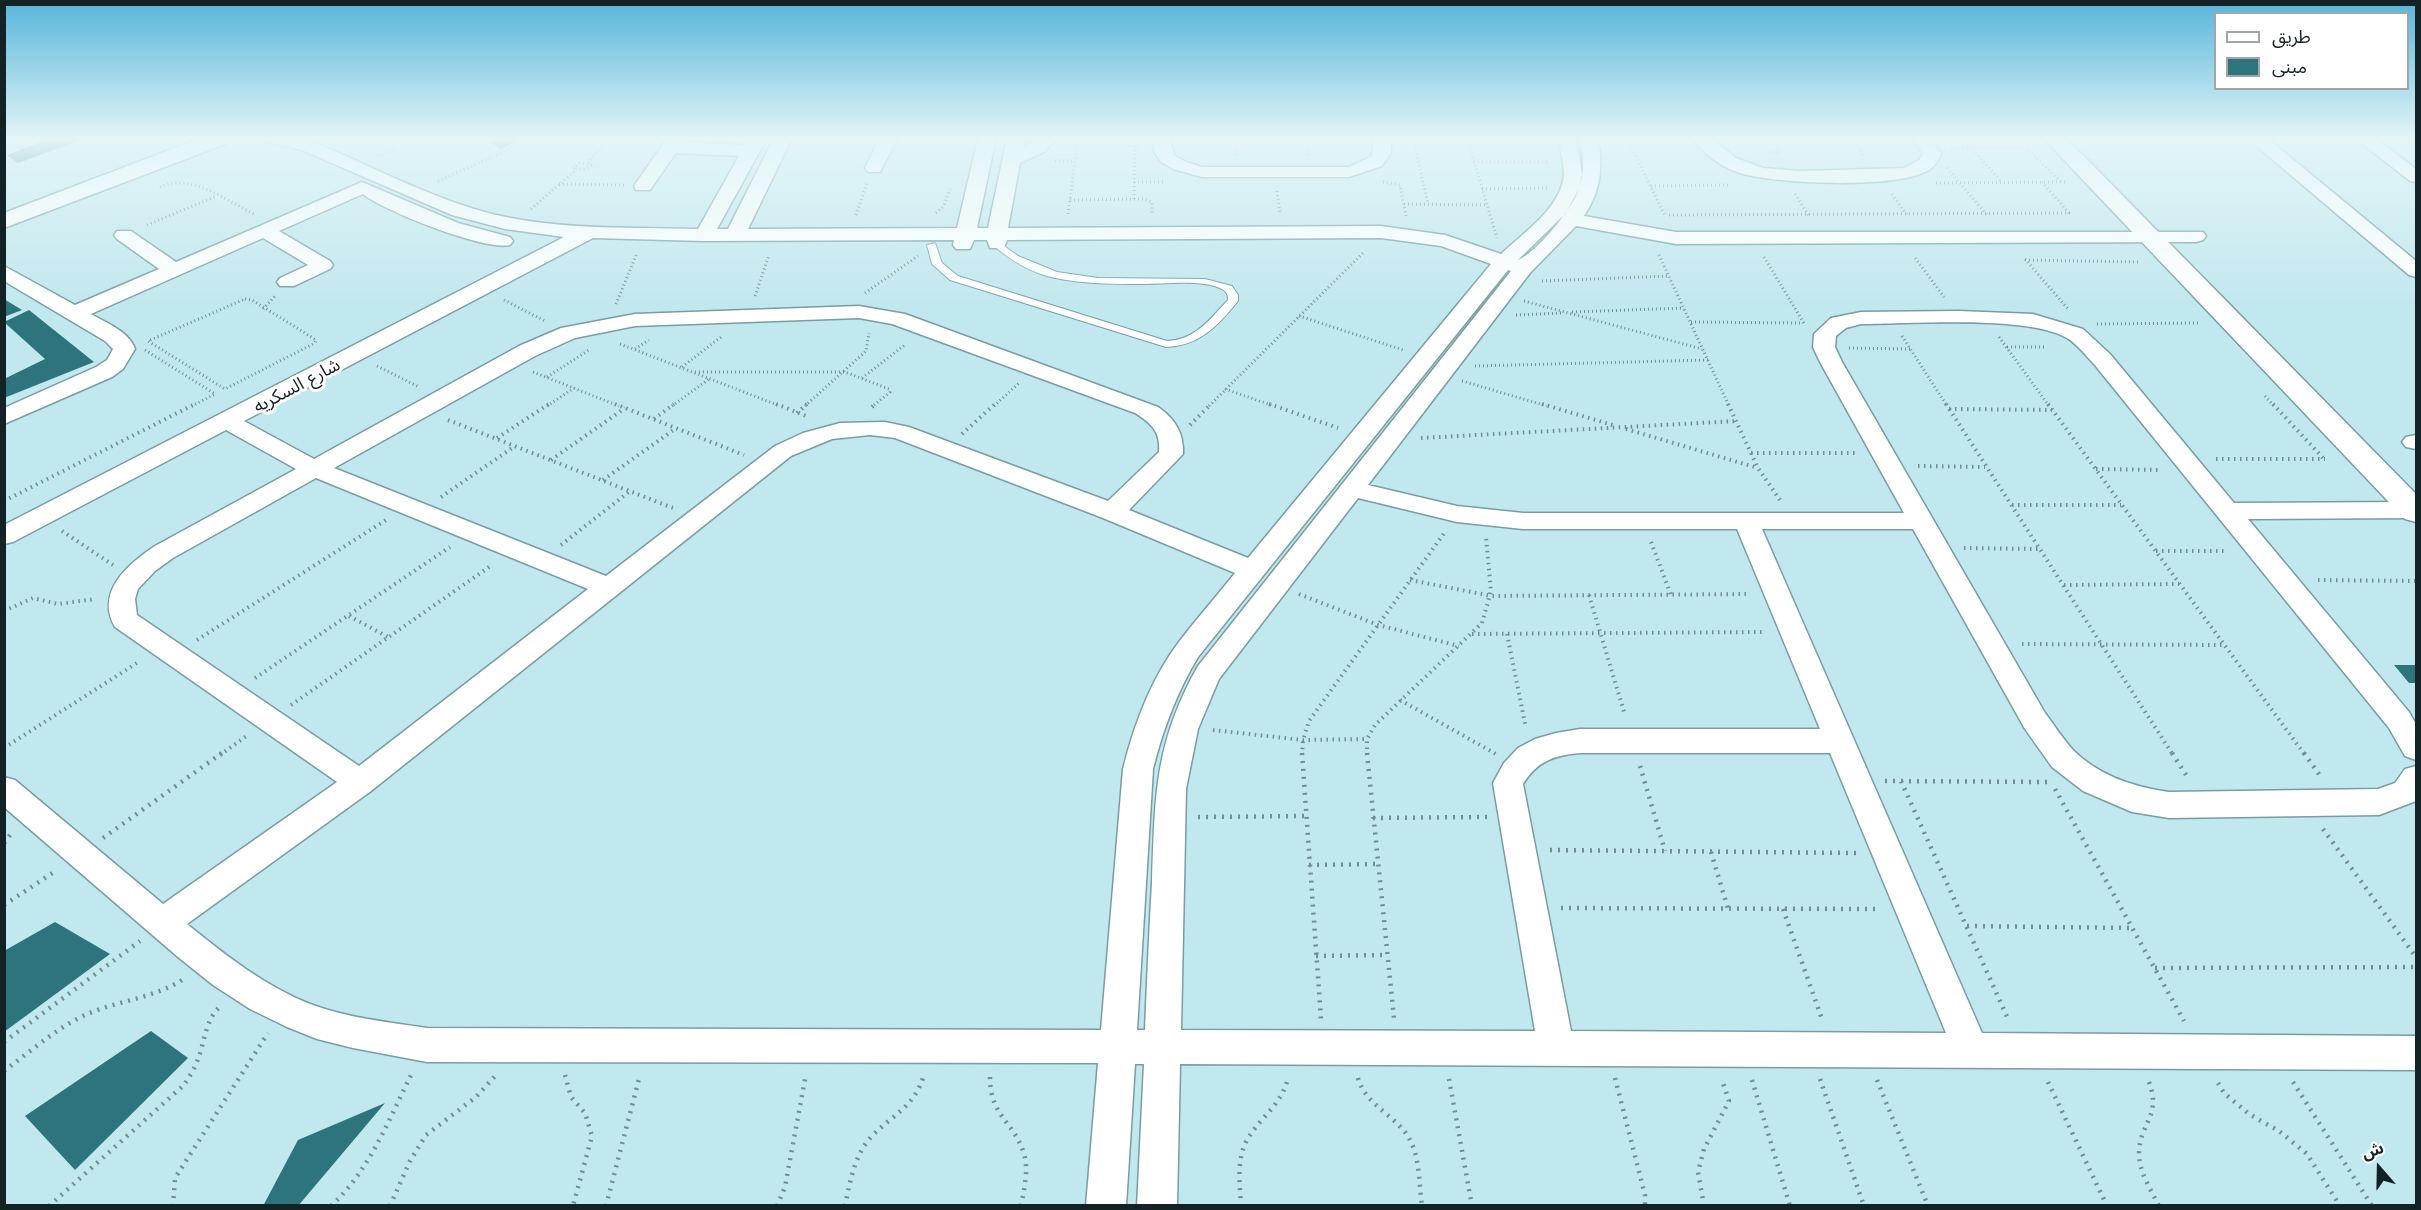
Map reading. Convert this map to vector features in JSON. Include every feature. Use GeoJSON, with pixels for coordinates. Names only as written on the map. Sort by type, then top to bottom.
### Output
{"type":"FeatureCollection","features":[{"type":"Feature","properties":{"kind":"street"},"geometry":{"type":"LineString","coordinates":[[4,203],[26,194]]}},
{"type":"Feature","properties":{"kind":"street"},"geometry":{"type":"LineString","coordinates":[[4,221],[73,194]]}},
{"type":"Feature","properties":{"kind":"street"},"geometry":{"type":"LineString","coordinates":[[75,314],[347,194]]}},
{"type":"Feature","properties":{"kind":"street"},"geometry":{"type":"LineString","coordinates":[[377,194],[457,230],[480,237],[533,244]]}},
{"type":"Feature","properties":{"kind":"street"},"geometry":{"type":"LineString","coordinates":[[421,194],[459,211],[560,238],[639,248],[932,245],[963,238]]}},
{"type":"Feature","properties":{"kind":"street"},"geometry":{"type":"LineString","coordinates":[[727,194],[704,235],[963,238],[1371,238]]}},
{"type":"Feature","properties":{"kind":"street"},"geometry":{"type":"LineString","coordinates":[[735,235],[755,194]]}},
{"type":"Feature","properties":{"kind":"street"},"geometry":{"type":"LineString","coordinates":[[963,238],[973,194]]}},
{"type":"Feature","properties":{"kind":"street"},"geometry":{"type":"LineString","coordinates":[[997,238],[1005,194]]}},
{"type":"Feature","properties":{"kind":"street"},"geometry":{"type":"LineString","coordinates":[[1106,1206],[1138,769],[1146,736],[1171,676],[1188,650],[1265,578],[1358,481],[1390,440],[1438,366],[1504,283],[1557,210],[1561,194]]}},
{"type":"Feature","properties":{"kind":"street"},"geometry":{"type":"LineString","coordinates":[[1157,1206],[1174,757],[1193,699],[1265,578],[1362,436],[1438,366],[1504,283],[1572,219],[1587,194]]}},
{"type":"Feature","properties":{"kind":"street"},"geometry":{"type":"LineString","coordinates":[[2109,194],[2365,459],[2416,517]]}},
{"type":"Feature","properties":{"kind":"street"},"geometry":{"type":"LineString","coordinates":[[2324,194],[2416,271]]}},
{"type":"Feature","properties":{"kind":"street"},"geometry":{"type":"LineString","coordinates":[[1572,219],[1676,238],[2196,236]]}},
{"type":"Feature","properties":{"kind":"street"},"geometry":{"type":"LineString","coordinates":[[270,228],[323,265],[287,282]]}},
{"type":"Feature","properties":{"kind":"street"},"geometry":{"type":"LineString","coordinates":[[997,238],[1065,232],[1281,232],[1371,238],[1429,252],[1504,283]]}},
{"type":"Feature","properties":{"kind":"street","name":"شارع السكريه"},"geometry":{"type":"LineString","coordinates":[[4,517],[533,244],[587,233],[704,235]]}},
{"type":"Feature","properties":{"kind":"street"},"geometry":{"type":"LineString","coordinates":[[124,235],[174,270]]}},
{"type":"Feature","properties":{"kind":"street","name":"شارع السكريه"},"geometry":{"type":"LineString","coordinates":[[4,536],[228,422],[482,288],[560,238]]}},
{"type":"Feature","properties":{"kind":"street"},"geometry":{"type":"LineString","coordinates":[[4,272],[122,343],[124,349],[122,356],[104,372],[4,417]]}},
{"type":"Feature","properties":{"kind":"street"},"geometry":{"type":"LineString","coordinates":[[360,782],[125,620],[120,609],[127,586],[144,565],[164,552],[527,351],[576,332],[607,332],[635,320],[846,312],[897,319],[1143,408],[1159,417],[1169,429],[1172,442],[1171,454],[1112,512]]}},
{"type":"Feature","properties":{"kind":"street"},"geometry":{"type":"LineString","coordinates":[[2416,748],[2399,720],[2078,329],[2033,320],[1959,317],[1861,318],[1839,322],[1817,335],[2036,722],[2057,770],[2094,782],[2132,799],[2169,805],[2379,802],[2406,792],[2416,778]]}},
{"type":"Feature","properties":{"kind":"street"},"geometry":{"type":"LineString","coordinates":[[228,422],[315,469],[609,586]]}},
{"type":"Feature","properties":{"kind":"street"},"geometry":{"type":"LineString","coordinates":[[162,924],[360,782],[766,463],[800,441],[844,428],[885,428],[945,448],[1112,512],[1265,578]]}},
{"type":"Feature","properties":{"kind":"street"},"geometry":{"type":"LineString","coordinates":[[1358,481],[1457,514],[1485,519],[1784,506],[1917,514]]}},
{"type":"Feature","properties":{"kind":"street"},"geometry":{"type":"LineString","coordinates":[[1358,481],[1643,522],[1747,523],[1917,514]]}},
{"type":"Feature","properties":{"kind":"street"},"geometry":{"type":"LineString","coordinates":[[2235,520],[2416,517]]}},
{"type":"Feature","properties":{"kind":"street"},"geometry":{"type":"LineString","coordinates":[[1747,523],[1971,1050]]}},
{"type":"Feature","properties":{"kind":"street"},"geometry":{"type":"LineString","coordinates":[[1556,1048],[1508,783],[1524,759],[1554,743],[1633,740],[1840,741]]}},
{"type":"Feature","properties":{"kind":"street"},"geometry":{"type":"LineString","coordinates":[[4,789],[162,924],[243,987],[284,1010],[327,1025],[370,1037],[426,1046],[1607,1048],[2275,1054],[2416,1053]]}},
{"type":"Feature","properties":{"kind":"lane"},"geometry":{"type":"LineString","coordinates":[[932,245],[936,264],[954,278],[1166,345],[1180,345],[1197,338],[1233,300],[1233,295],[1228,288],[1199,280],[1087,280],[1047,273],[1018,260],[997,238]]}},
{"type":"Feature","properties":{"kind":"path"},"geometry":{"type":"LineString","coordinates":[[214,194],[270,228]]}},
{"type":"Feature","properties":{"kind":"path"},"geometry":{"type":"LineString","coordinates":[[525,214],[547,194]]}},
{"type":"Feature","properties":{"kind":"path"},"geometry":{"type":"LineString","coordinates":[[932,214],[944,206],[948,194]]}},
{"type":"Feature","properties":{"kind":"path"},"geometry":{"type":"LineString","coordinates":[[1065,232],[1071,194]]}},
{"type":"Feature","properties":{"kind":"path"},"geometry":{"type":"LineString","coordinates":[[1134,194],[1134,200]]}},
{"type":"Feature","properties":{"kind":"path"},"geometry":{"type":"LineString","coordinates":[[1277,194],[1281,232]]}},
{"type":"Feature","properties":{"kind":"path"},"geometry":{"type":"LineString","coordinates":[[1426,194],[1428,204]]}},
{"type":"Feature","properties":{"kind":"path"},"geometry":{"type":"LineString","coordinates":[[1484,194],[1504,283]]}},
{"type":"Feature","properties":{"kind":"path"},"geometry":{"type":"LineString","coordinates":[[1655,194],[1676,238]]}},
{"type":"Feature","properties":{"kind":"path"},"geometry":{"type":"LineString","coordinates":[[1795,194],[1823,238]]}},
{"type":"Feature","properties":{"kind":"path"},"geometry":{"type":"LineString","coordinates":[[1892,194],[1923,236]]}},
{"type":"Feature","properties":{"kind":"path"},"geometry":{"type":"LineString","coordinates":[[1969,194],[2025,260],[2078,329],[2198,323]]}},
{"type":"Feature","properties":{"kind":"path"},"geometry":{"type":"LineString","coordinates":[[1665,215],[2069,213],[2053,194]]}},
{"type":"Feature","properties":{"kind":"path"},"geometry":{"type":"LineString","coordinates":[[124,235],[218,196]]}},
{"type":"Feature","properties":{"kind":"path"},"geometry":{"type":"LineString","coordinates":[[1070,200],[1152,202],[1152,232]]}},
{"type":"Feature","properties":{"kind":"path"},"geometry":{"type":"LineString","coordinates":[[1404,204],[1487,205]]}},
{"type":"Feature","properties":{"kind":"path"},"geometry":{"type":"LineString","coordinates":[[1650,235],[1758,468],[1784,506]]}},
{"type":"Feature","properties":{"kind":"path"},"geometry":{"type":"LineString","coordinates":[[1899,236],[1959,317]]}},
{"type":"Feature","properties":{"kind":"path"},"geometry":{"type":"LineString","coordinates":[[1172,442],[1299,316],[1371,238]]}},
{"type":"Feature","properties":{"kind":"path"},"geometry":{"type":"LineString","coordinates":[[1753,238],[1817,335]]}},
{"type":"Feature","properties":{"kind":"path"},"geometry":{"type":"LineString","coordinates":[[846,312],[851,302],[932,245]]}},
{"type":"Feature","properties":{"kind":"path"},"geometry":{"type":"LineString","coordinates":[[546,377],[607,332],[639,248]]}},
{"type":"Feature","properties":{"kind":"path"},"geometry":{"type":"LineString","coordinates":[[2025,260],[2137,260]]}},
{"type":"Feature","properties":{"kind":"path"},"geometry":{"type":"LineString","coordinates":[[1504,283],[1670,276]]}},
{"type":"Feature","properties":{"kind":"path"},"geometry":{"type":"LineString","coordinates":[[1504,283],[1568,313],[1703,349]]}},
{"type":"Feature","properties":{"kind":"path"},"geometry":{"type":"LineString","coordinates":[[1504,283],[1568,313],[1684,308]]}},
{"type":"Feature","properties":{"kind":"path"},"geometry":{"type":"LineString","coordinates":[[482,288],[576,332],[607,332],[692,372],[709,379],[797,413],[844,428],[890,392],[889,389],[845,372],[692,372]]}},
{"type":"Feature","properties":{"kind":"path"},"geometry":{"type":"LineString","coordinates":[[252,300],[316,340],[315,343],[225,388],[148,341],[236,301],[252,300]]}},
{"type":"Feature","properties":{"kind":"path"},"geometry":{"type":"LineString","coordinates":[[797,413],[866,351],[872,314]]}},
{"type":"Feature","properties":{"kind":"path"},"geometry":{"type":"LineString","coordinates":[[1299,316],[1622,428],[1758,468]]}},
{"type":"Feature","properties":{"kind":"path"},"geometry":{"type":"LineString","coordinates":[[1890,318],[2205,805]]}},
{"type":"Feature","properties":{"kind":"path"},"geometry":{"type":"LineString","coordinates":[[1986,318],[2341,804]]}},
{"type":"Feature","properties":{"kind":"path"},"geometry":{"type":"LineString","coordinates":[[1691,322],[1817,335],[1911,349]]}},
{"type":"Feature","properties":{"kind":"path"},"geometry":{"type":"LineString","coordinates":[[861,378],[925,329]]}},
{"type":"Feature","properties":{"kind":"path"},"geometry":{"type":"LineString","coordinates":[[4,501],[215,394],[140,347],[122,343]]}},
{"type":"Feature","properties":{"kind":"path"},"geometry":{"type":"LineString","coordinates":[[355,355],[432,404],[496,438],[697,518]]}},
{"type":"Feature","properties":{"kind":"path"},"geometry":{"type":"LineString","coordinates":[[1438,366],[1708,360]]}},
{"type":"Feature","properties":{"kind":"path"},"geometry":{"type":"LineString","coordinates":[[507,362],[766,463]]}},
{"type":"Feature","properties":{"kind":"path"},"geometry":{"type":"LineString","coordinates":[[945,448],[1035,369]]}},
{"type":"Feature","properties":{"kind":"path"},"geometry":{"type":"LineString","coordinates":[[653,419],[709,379]]}},
{"type":"Feature","properties":{"kind":"path"},"geometry":{"type":"LineString","coordinates":[[496,438],[574,388]]}},
{"type":"Feature","properties":{"kind":"path"},"geometry":{"type":"LineString","coordinates":[[1225,389],[1362,436]]}},
{"type":"Feature","properties":{"kind":"path"},"geometry":{"type":"LineString","coordinates":[[550,460],[625,408]]}},
{"type":"Feature","properties":{"kind":"path"},"geometry":{"type":"LineString","coordinates":[[1949,409],[2052,410]]}},
{"type":"Feature","properties":{"kind":"path"},"geometry":{"type":"LineString","coordinates":[[1390,440],[1737,421]]}},
{"type":"Feature","properties":{"kind":"path"},"geometry":{"type":"LineString","coordinates":[[603,481],[676,428]]}},
{"type":"Feature","properties":{"kind":"path"},"geometry":{"type":"LineString","coordinates":[[4,748],[414,509],[515,446]]}},
{"type":"Feature","properties":{"kind":"path"},"geometry":{"type":"LineString","coordinates":[[1751,453],[1986,467]]}},
{"type":"Feature","properties":{"kind":"path"},"geometry":{"type":"LineString","coordinates":[[2095,469],[2365,459]]}},
{"type":"Feature","properties":{"kind":"path"},"geometry":{"type":"LineString","coordinates":[[542,560],[630,491]]}},
{"type":"Feature","properties":{"kind":"path"},"geometry":{"type":"LineString","coordinates":[[2011,505],[2122,505]]}},
{"type":"Feature","properties":{"kind":"path"},"geometry":{"type":"LineString","coordinates":[[1422,1206],[1412,1142],[1395,1120],[1373,1104],[1339,1049],[1316,956],[1302,760],[1303,740],[1310,721],[1457,514]]}},
{"type":"Feature","properties":{"kind":"path"},"geometry":{"type":"LineString","coordinates":[[41,517],[127,586]]}},
{"type":"Feature","properties":{"kind":"path"},"geometry":{"type":"LineString","coordinates":[[1397,1048],[1366,756],[1367,739],[1376,725],[1400,700],[1472,634],[1482,623],[1489,610],[1492,596],[1485,519]]}},
{"type":"Feature","properties":{"kind":"path"},"geometry":{"type":"LineString","coordinates":[[1643,522],[1671,595]]}},
{"type":"Feature","properties":{"kind":"path"},"geometry":{"type":"LineString","coordinates":[[232,694],[473,532]]}},
{"type":"Feature","properties":{"kind":"path"},"geometry":{"type":"LineString","coordinates":[[1937,548],[2039,549]]}},
{"type":"Feature","properties":{"kind":"path"},"geometry":{"type":"LineString","coordinates":[[4,905],[81,854],[514,549]]}},
{"type":"Feature","properties":{"kind":"path"},"geometry":{"type":"LineString","coordinates":[[2156,551],[2261,552]]}},
{"type":"Feature","properties":{"kind":"path"},"geometry":{"type":"LineString","coordinates":[[1265,578],[1378,625],[1459,646]]}},
{"type":"Feature","properties":{"kind":"path"},"geometry":{"type":"LineString","coordinates":[[1410,580],[1492,596],[1778,594]]}},
{"type":"Feature","properties":{"kind":"path"},"geometry":{"type":"LineString","coordinates":[[2284,580],[2416,581]]}},
{"type":"Feature","properties":{"kind":"path"},"geometry":{"type":"LineString","coordinates":[[2063,585],[2180,584]]}},
{"type":"Feature","properties":{"kind":"path"},"geometry":{"type":"LineString","coordinates":[[4,611],[33,598],[67,604],[127,586]]}},
{"type":"Feature","properties":{"kind":"path"},"geometry":{"type":"LineString","coordinates":[[1590,596],[1665,851]]}},
{"type":"Feature","properties":{"kind":"path"},"geometry":{"type":"LineString","coordinates":[[348,616],[388,637]]}},
{"type":"Feature","properties":{"kind":"path"},"geometry":{"type":"LineString","coordinates":[[1472,634],[1794,631]]}},
{"type":"Feature","properties":{"kind":"path"},"geometry":{"type":"LineString","coordinates":[[1507,634],[1524,759]]}},
{"type":"Feature","properties":{"kind":"path"},"geometry":{"type":"LineString","coordinates":[[1991,644],[2224,645]]}},
{"type":"Feature","properties":{"kind":"path"},"geometry":{"type":"LineString","coordinates":[[1400,700],[1524,759]]}},
{"type":"Feature","properties":{"kind":"path"},"geometry":{"type":"LineString","coordinates":[[1182,727],[1303,740],[1367,739]]}},
{"type":"Feature","properties":{"kind":"path"},"geometry":{"type":"LineString","coordinates":[[1857,781],[1901,781],[2057,770],[2132,928],[2224,1093],[2249,1114],[2279,1131],[2307,1154],[2340,1206]]}},
{"type":"Feature","properties":{"kind":"path"},"geometry":{"type":"LineString","coordinates":[[1901,781],[1967,926],[2107,1206]]}},
{"type":"Feature","properties":{"kind":"path"},"geometry":{"type":"LineString","coordinates":[[2305,804],[2416,957]]}},
{"type":"Feature","properties":{"kind":"path"},"geometry":{"type":"LineString","coordinates":[[1170,818],[1306,816]]}},
{"type":"Feature","properties":{"kind":"path"},"geometry":{"type":"LineString","coordinates":[[1373,818],[1514,817]]}},
{"type":"Feature","properties":{"kind":"path"},"geometry":{"type":"LineString","coordinates":[[1520,850],[1888,854]]}},
{"type":"Feature","properties":{"kind":"path"},"geometry":{"type":"LineString","coordinates":[[1711,852],[1728,909]]}},
{"type":"Feature","properties":{"kind":"path"},"geometry":{"type":"LineString","coordinates":[[1309,865],[1378,864]]}},
{"type":"Feature","properties":{"kind":"path"},"geometry":{"type":"LineString","coordinates":[[1530,908],[1912,909]]}},
{"type":"Feature","properties":{"kind":"path"},"geometry":{"type":"LineString","coordinates":[[1783,909],[1835,1049],[1864,1206]]}},
{"type":"Feature","properties":{"kind":"path"},"geometry":{"type":"LineString","coordinates":[[4,1042],[162,924]]}},
{"type":"Feature","properties":{"kind":"path"},"geometry":{"type":"LineString","coordinates":[[1967,926],[2132,928]]}},
{"type":"Feature","properties":{"kind":"path"},"geometry":{"type":"LineString","coordinates":[[1316,956],[1387,955]]}},
{"type":"Feature","properties":{"kind":"path"},"geometry":{"type":"LineString","coordinates":[[4,1071],[85,1015],[144,1000],[174,987],[207,961]]}},
{"type":"Feature","properties":{"kind":"path"},"geometry":{"type":"LineString","coordinates":[[2155,968],[2416,967]]}},
{"type":"Feature","properties":{"kind":"path"},"geometry":{"type":"LineString","coordinates":[[49,1206],[184,1085],[198,1059],[202,1035],[216,1010],[243,987]]}},
{"type":"Feature","properties":{"kind":"path"},"geometry":{"type":"LineString","coordinates":[[173,1206],[176,1178],[284,1010]]}},
{"type":"Feature","properties":{"kind":"path"},"geometry":{"type":"LineString","coordinates":[[390,1206],[410,1161],[426,1135],[476,1097],[496,1075],[508,1045]]}},
{"type":"Feature","properties":{"kind":"path"},"geometry":{"type":"LineString","coordinates":[[331,1206],[339,1200],[360,1173],[426,1046]]}},
{"type":"Feature","properties":{"kind":"path"},"geometry":{"type":"LineString","coordinates":[[573,1206],[592,1136],[585,1113],[571,1097],[564,1076],[575,1046]]}},
{"type":"Feature","properties":{"kind":"path"},"geometry":{"type":"LineString","coordinates":[[606,1206],[648,1046]]}},
{"type":"Feature","properties":{"kind":"path"},"geometry":{"type":"LineString","coordinates":[[777,1206],[785,1187],[811,1047]]}},
{"type":"Feature","properties":{"kind":"path"},"geometry":{"type":"LineString","coordinates":[[845,1206],[851,1172],[864,1147],[884,1127],[905,1111],[921,1090],[929,1048]]}},
{"type":"Feature","properties":{"kind":"path"},"geometry":{"type":"LineString","coordinates":[[993,1048],[989,1094],[998,1116],[1016,1133],[1026,1157],[1022,1206]]}},
{"type":"Feature","properties":{"kind":"path"},"geometry":{"type":"LineString","coordinates":[[1443,1048],[1472,1206]]}},
{"type":"Feature","properties":{"kind":"path"},"geometry":{"type":"LineString","coordinates":[[1607,1048],[1645,1195],[1645,1206]]}},
{"type":"Feature","properties":{"kind":"path"},"geometry":{"type":"LineString","coordinates":[[1241,1206],[1240,1168],[1245,1142],[1261,1120],[1278,1104],[1288,1081],[1288,1049]]}},
{"type":"Feature","properties":{"kind":"path"},"geometry":{"type":"LineString","coordinates":[[1704,1206],[1698,1172],[1704,1149],[1729,1101],[1728,1049]]}},
{"type":"Feature","properties":{"kind":"path"},"geometry":{"type":"LineString","coordinates":[[1728,1049],[1791,1206]]}},
{"type":"Feature","properties":{"kind":"path"},"geometry":{"type":"LineString","coordinates":[[1835,1049],[1928,1206]]}},
{"type":"Feature","properties":{"kind":"path"},"geometry":{"type":"LineString","coordinates":[[2134,1052],[2154,1092],[2154,1114],[2144,1132],[2139,1153],[2146,1180],[2159,1206]]}},
{"type":"Feature","properties":{"kind":"path"},"geometry":{"type":"LineString","coordinates":[[2275,1054],[2372,1206]]}},
{"type":"Feature","properties":{"kind":"building"},"geometry":{"type":"Polygon","coordinates":[[[4,299],[22,310],[4,317],[4,299]]]}},
{"type":"Feature","properties":{"kind":"building"},"geometry":{"type":"Polygon","coordinates":[[[29,310],[94,362],[4,398],[4,379],[45,359],[4,322],[29,310]]]}},
{"type":"Feature","properties":{"kind":"building"},"geometry":{"type":"Polygon","coordinates":[[[2394,665],[2416,665],[2416,683],[2409,683],[2394,665]]]}},
{"type":"Feature","properties":{"kind":"building"},"geometry":{"type":"Polygon","coordinates":[[[55,922],[110,954],[4,1032],[4,951],[55,922]]]}},
{"type":"Feature","properties":{"kind":"building"},"geometry":{"type":"Polygon","coordinates":[[[151,1031],[188,1058],[75,1170],[25,1116],[151,1031]]]}},
{"type":"Feature","properties":{"kind":"building"},"geometry":{"type":"Polygon","coordinates":[[[385,1103],[298,1206],[263,1206],[298,1140],[385,1103]]]}}]}
